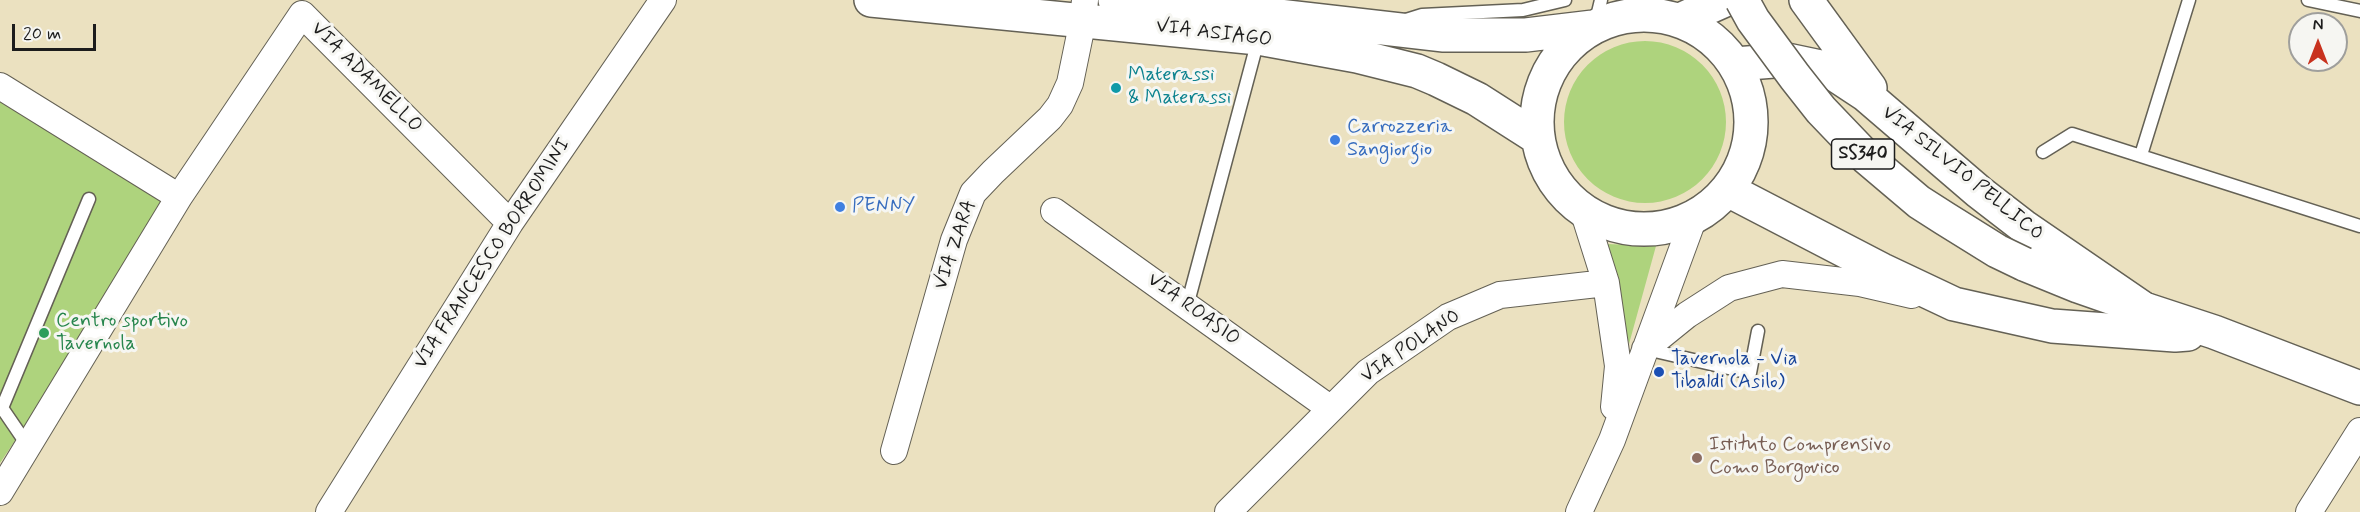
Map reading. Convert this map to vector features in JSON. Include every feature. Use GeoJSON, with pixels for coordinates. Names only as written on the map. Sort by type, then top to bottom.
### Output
{"type":"FeatureCollection","features":[{"type":"Feature","properties":{"kind":"main road","name":"VIA ASIAGO"},"geometry":{"type":"LineString","coordinates":[[871,0],[1084,10],[1357,56],[1417,71],[1476,99],[1538,138]]}},
{"type":"Feature","properties":{"kind":"main road","name":"VIA ASIAGO"},"geometry":{"type":"LineString","coordinates":[[1115,0],[1274,15],[1444,35],[1487,37],[1526,35],[1598,13]]}},
{"type":"Feature","properties":{"kind":"main road"},"geometry":{"type":"LineString","coordinates":[[1680,21],[1725,0]]}},
{"type":"Feature","properties":{"kind":"main road","name":"SS340"},"geometry":{"type":"LineString","coordinates":[[1742,0],[1753,20],[1821,110],[1867,158],[1936,213],[1971,236],[2024,264],[2144,309]]}},
{"type":"Feature","properties":{"kind":"main road"},"geometry":{"type":"LineString","coordinates":[[1735,64],[1738,33],[1751,0]]}},
{"type":"Feature","properties":{"kind":"main road"},"geometry":{"type":"LineString","coordinates":[[1806,0],[1893,118]]}},
{"type":"Feature","properties":{"kind":"main road"},"geometry":{"type":"LineString","coordinates":[[1648,7],[1680,21],[1698,28],[1714,40],[1735,64],[1746,85],[1752,117],[1749,147],[1741,170],[1728,190],[1713,205],[1694,217],[1668,227],[1637,229],[1606,222],[1583,210],[1562,191],[1546,165],[1538,138],[1537,116],[1540,95],[1552,67],[1598,13],[1620,17],[1648,7]]}},
{"type":"Feature","properties":{"kind":"main road","name":"VIA SILVIO PELLICO"},"geometry":{"type":"LineString","coordinates":[[1735,64],[1787,60],[1825,68],[1866,95],[1979,192],[2023,226],[2144,309],[2214,332],[2360,388]]}},
{"type":"Feature","properties":{"kind":"main road","name":"VIA SILVIO PELLICO"},"geometry":{"type":"LineString","coordinates":[[1728,190],[1881,270],[1954,304],[2052,326],[2175,335],[2214,332]]}},
{"type":"Feature","properties":{"kind":"street","name":"VIA FRANCESCO BORROMINI"},"geometry":{"type":"LineString","coordinates":[[329,512],[510,223],[663,0]]}},
{"type":"Feature","properties":{"kind":"street","name":"VIA ZARA"},"geometry":{"type":"LineString","coordinates":[[894,451],[954,240],[973,193],[1050,118],[1060,105],[1070,83],[1084,10]]}},
{"type":"Feature","properties":{"kind":"street","name":"VIA ADAMELLO"},"geometry":{"type":"LineString","coordinates":[[0,492],[179,197],[302,14],[510,223]]}},
{"type":"Feature","properties":{"kind":"street"},"geometry":{"type":"LineString","coordinates":[[0,86],[179,197]]}},
{"type":"Feature","properties":{"kind":"street"},"geometry":{"type":"LineString","coordinates":[[1583,210],[1606,283],[1618,366],[1611,440]]}},
{"type":"Feature","properties":{"kind":"street","name":"VIA ROASIO"},"geometry":{"type":"LineString","coordinates":[[1054,211],[1332,409]]}},
{"type":"Feature","properties":{"kind":"street"},"geometry":{"type":"LineString","coordinates":[[1579,512],[1611,440],[1694,217]]}},
{"type":"Feature","properties":{"kind":"street"},"geometry":{"type":"LineString","coordinates":[[1645,349],[1687,315],[1729,288],[1782,274],[1860,283],[1954,304]]}},
{"type":"Feature","properties":{"kind":"street","name":"VIA POLANO"},"geometry":{"type":"LineString","coordinates":[[1228,512],[1368,372],[1448,317],[1500,295],[1606,283]]}},
{"type":"Feature","properties":{"kind":"street"},"geometry":{"type":"LineString","coordinates":[[2309,512],[2360,431]]}},
{"type":"Feature","properties":{"kind":"lane"},"geometry":{"type":"LineString","coordinates":[[1378,28],[1422,15],[1523,10],[1565,0]]}},
{"type":"Feature","properties":{"kind":"lane"},"geometry":{"type":"LineString","coordinates":[[2142,155],[2189,0]]}},
{"type":"Feature","properties":{"kind":"lane"},"geometry":{"type":"LineString","coordinates":[[2308,0],[2360,10]]}},
{"type":"Feature","properties":{"kind":"lane"},"geometry":{"type":"LineString","coordinates":[[1187,306],[1258,38]]}},
{"type":"Feature","properties":{"kind":"lane"},"geometry":{"type":"LineString","coordinates":[[2043,152],[2072,134],[2360,226]]}},
{"type":"Feature","properties":{"kind":"lane"},"geometry":{"type":"LineString","coordinates":[[28,446],[2,408],[89,199]]}},
{"type":"Feature","properties":{"kind":"lane"},"geometry":{"type":"LineString","coordinates":[[1645,349],[1750,373],[1758,331]]}},
{"type":"Feature","properties":{"kind":"green space"},"geometry":{"type":"Polygon","coordinates":[[[1645,41],[1676,47],[1702,65],[1720,91],[1726,122],[1720,153],[1702,179],[1676,197],[1645,203],[1614,197],[1588,179],[1570,153],[1564,122],[1570,91],[1588,65],[1614,47],[1645,41]]]}},
{"type":"Feature","properties":{"kind":"green space","name":"Centro sportivo Tavernola"},"geometry":{"type":"Polygon","coordinates":[[[0,95],[175,203],[0,463],[0,95]]]}},
{"type":"Feature","properties":{"kind":"green space"},"geometry":{"type":"Polygon","coordinates":[[[1607,244],[1656,246],[1629,344],[1607,244]]]}},
{"type":"Feature","properties":{"kind":"place","name":"Materassi & Materassi"},"geometry":{"type":"Point","coordinates":[1116,88]}},
{"type":"Feature","properties":{"kind":"place","name":"Carrozzeria Sangiorgio"},"geometry":{"type":"Point","coordinates":[1335,140]}},
{"type":"Feature","properties":{"kind":"place","name":"PENNY"},"geometry":{"type":"Point","coordinates":[840,207]}},
{"type":"Feature","properties":{"kind":"place","name":"Centro sportivo Tavernola"},"geometry":{"type":"Point","coordinates":[44,333]}},
{"type":"Feature","properties":{"kind":"place","name":"Tavernola - Via Tibaldi (Asilo)"},"geometry":{"type":"Point","coordinates":[1659,372]}},
{"type":"Feature","properties":{"kind":"place","name":"Istituto Comprensivo Como Borgovico"},"geometry":{"type":"Point","coordinates":[1697,458]}}]}
